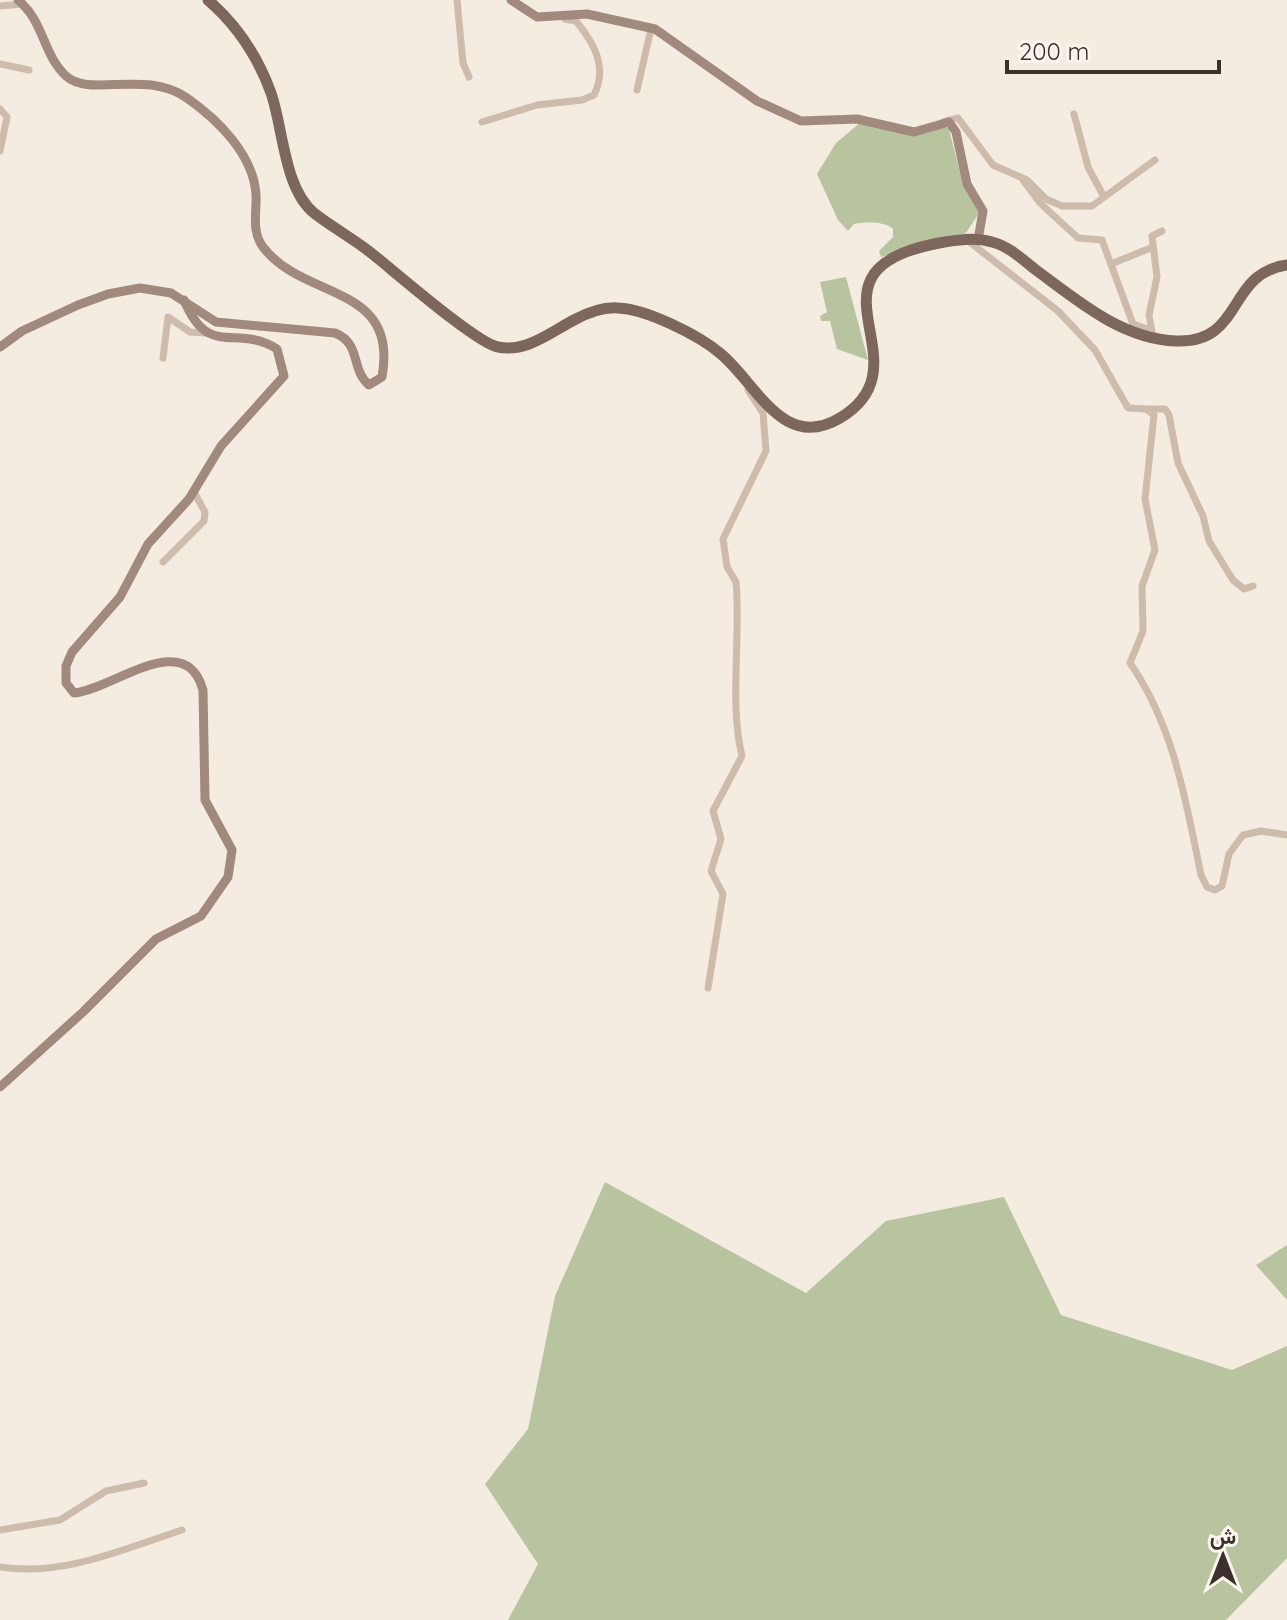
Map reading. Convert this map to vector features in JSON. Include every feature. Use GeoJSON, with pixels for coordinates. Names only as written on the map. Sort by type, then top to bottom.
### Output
{"type":"FeatureCollection","features":[{"type":"Feature","properties":{"kind":"main road"},"geometry":{"type":"LineString","coordinates":[[208,0],[236,28],[251,50],[272,96],[278,131],[307,207],[495,347],[530,344],[575,319],[604,308],[649,315],[717,350],[736,367],[766,408],[790,423],[816,427],[838,419],[859,402],[877,367],[865,298],[873,275],[890,258],[910,250],[973,240],[1001,245],[1116,326],[1189,340],[1216,331],[1257,274],[1287,265]]}},
{"type":"Feature","properties":{"kind":"street"},"geometry":{"type":"LineString","coordinates":[[457,0],[463,63],[469,77]]}},
{"type":"Feature","properties":{"kind":"street"},"geometry":{"type":"LineString","coordinates":[[482,122],[537,105],[582,100],[594,95],[600,63],[588,36],[576,21],[528,14],[511,0]]}},
{"type":"Feature","properties":{"kind":"street"},"geometry":{"type":"LineString","coordinates":[[0,6],[21,2],[37,19],[51,54],[66,77],[88,86],[156,84],[187,98],[218,124],[235,143],[254,178],[256,235],[263,247],[291,269],[367,311],[382,336],[382,377],[369,385],[362,379],[352,345],[335,333],[216,322],[184,300],[158,289],[108,294],[22,331],[0,347]]}},
{"type":"Feature","properties":{"kind":"street"},"geometry":{"type":"LineString","coordinates":[[550,18],[587,14],[664,34],[757,101],[801,121],[857,119],[914,132],[958,118],[984,157],[1022,178],[1046,199],[1062,206],[1092,206],[1155,160]]}},
{"type":"Feature","properties":{"kind":"street"},"geometry":{"type":"LineString","coordinates":[[637,90],[651,29]]}},
{"type":"Feature","properties":{"kind":"street"},"geometry":{"type":"LineString","coordinates":[[0,64],[29,70]]}},
{"type":"Feature","properties":{"kind":"street"},"geometry":{"type":"LineString","coordinates":[[0,109],[7,117],[0,151]]}},
{"type":"Feature","properties":{"kind":"street"},"geometry":{"type":"LineString","coordinates":[[1074,114],[1088,167],[1104,197]]}},
{"type":"Feature","properties":{"kind":"street"},"geometry":{"type":"LineString","coordinates":[[943,122],[949,122],[956,132],[967,184],[983,211],[973,240],[1058,311],[1095,350],[1128,408],[1165,409],[1169,415],[1178,463],[1203,516],[1216,558],[1244,589],[1253,586]]}},
{"type":"Feature","properties":{"kind":"street"},"geometry":{"type":"LineString","coordinates":[[1022,178],[1040,203],[1078,238],[1102,240],[1133,324],[1155,334],[1157,277],[1152,236],[1162,231]]}},
{"type":"Feature","properties":{"kind":"street"},"geometry":{"type":"LineString","coordinates":[[1111,264],[1153,247]]}},
{"type":"Feature","properties":{"kind":"street"},"geometry":{"type":"LineString","coordinates":[[184,300],[193,321],[205,333]]}},
{"type":"Feature","properties":{"kind":"street"},"geometry":{"type":"LineString","coordinates":[[0,1087],[83,1012],[156,939],[201,916],[228,877],[232,850],[205,800],[204,706],[199,674],[191,667],[173,661],[139,669],[88,692],[74,693],[66,683],[66,666],[72,652],[104,617],[148,544],[194,492],[221,446],[284,376],[284,364],[277,349],[269,344],[256,338],[228,338],[190,332],[168,317],[163,358]]}},
{"type":"Feature","properties":{"kind":"street"},"geometry":{"type":"LineString","coordinates":[[708,988],[723,894],[720,883],[711,871],[721,839],[713,811],[742,756],[736,730],[739,707],[736,582],[727,567],[723,539],[766,451],[763,413],[736,367]]}},
{"type":"Feature","properties":{"kind":"street"},"geometry":{"type":"LineString","coordinates":[[1146,409],[1154,415],[1155,424],[1145,499],[1155,550],[1142,586],[1143,631],[1130,663],[1152,695],[1161,717],[1176,765],[1201,875],[1207,887],[1215,890],[1222,886],[1229,854],[1243,835],[1261,831],[1287,835]]}},
{"type":"Feature","properties":{"kind":"street"},"geometry":{"type":"LineString","coordinates":[[163,562],[204,521],[205,512],[194,492]]}},
{"type":"Feature","properties":{"kind":"street"},"geometry":{"type":"LineString","coordinates":[[0,1530],[69,1517],[106,1491],[144,1483]]}},
{"type":"Feature","properties":{"kind":"street"},"geometry":{"type":"LineString","coordinates":[[0,1567],[32,1570],[78,1563],[182,1530]]}},
{"type":"Feature","properties":{"kind":"green space"},"geometry":{"type":"Polygon","coordinates":[[[861,122],[912,136],[943,126],[949,129],[963,185],[979,213],[966,233],[881,257],[879,251],[893,237],[893,229],[880,223],[864,223],[854,224],[848,231],[838,220],[817,174],[836,143],[861,122]]]}},
{"type":"Feature","properties":{"kind":"green space"},"geometry":{"type":"Polygon","coordinates":[[[846,277],[868,360],[837,349],[830,321],[821,321],[820,316],[827,312],[820,282],[846,277]]]}},
{"type":"Feature","properties":{"kind":"green space"},"geometry":{"type":"Polygon","coordinates":[[[605,1182],[806,1293],[886,1221],[1004,1197],[1061,1315],[1232,1370],[1287,1346],[1287,1558],[1226,1620],[508,1620],[538,1564],[485,1484],[528,1429],[555,1296],[605,1182]]]}},
{"type":"Feature","properties":{"kind":"green space"},"geometry":{"type":"Polygon","coordinates":[[[1287,1245],[1287,1300],[1256,1265],[1287,1245]]]}}]}
